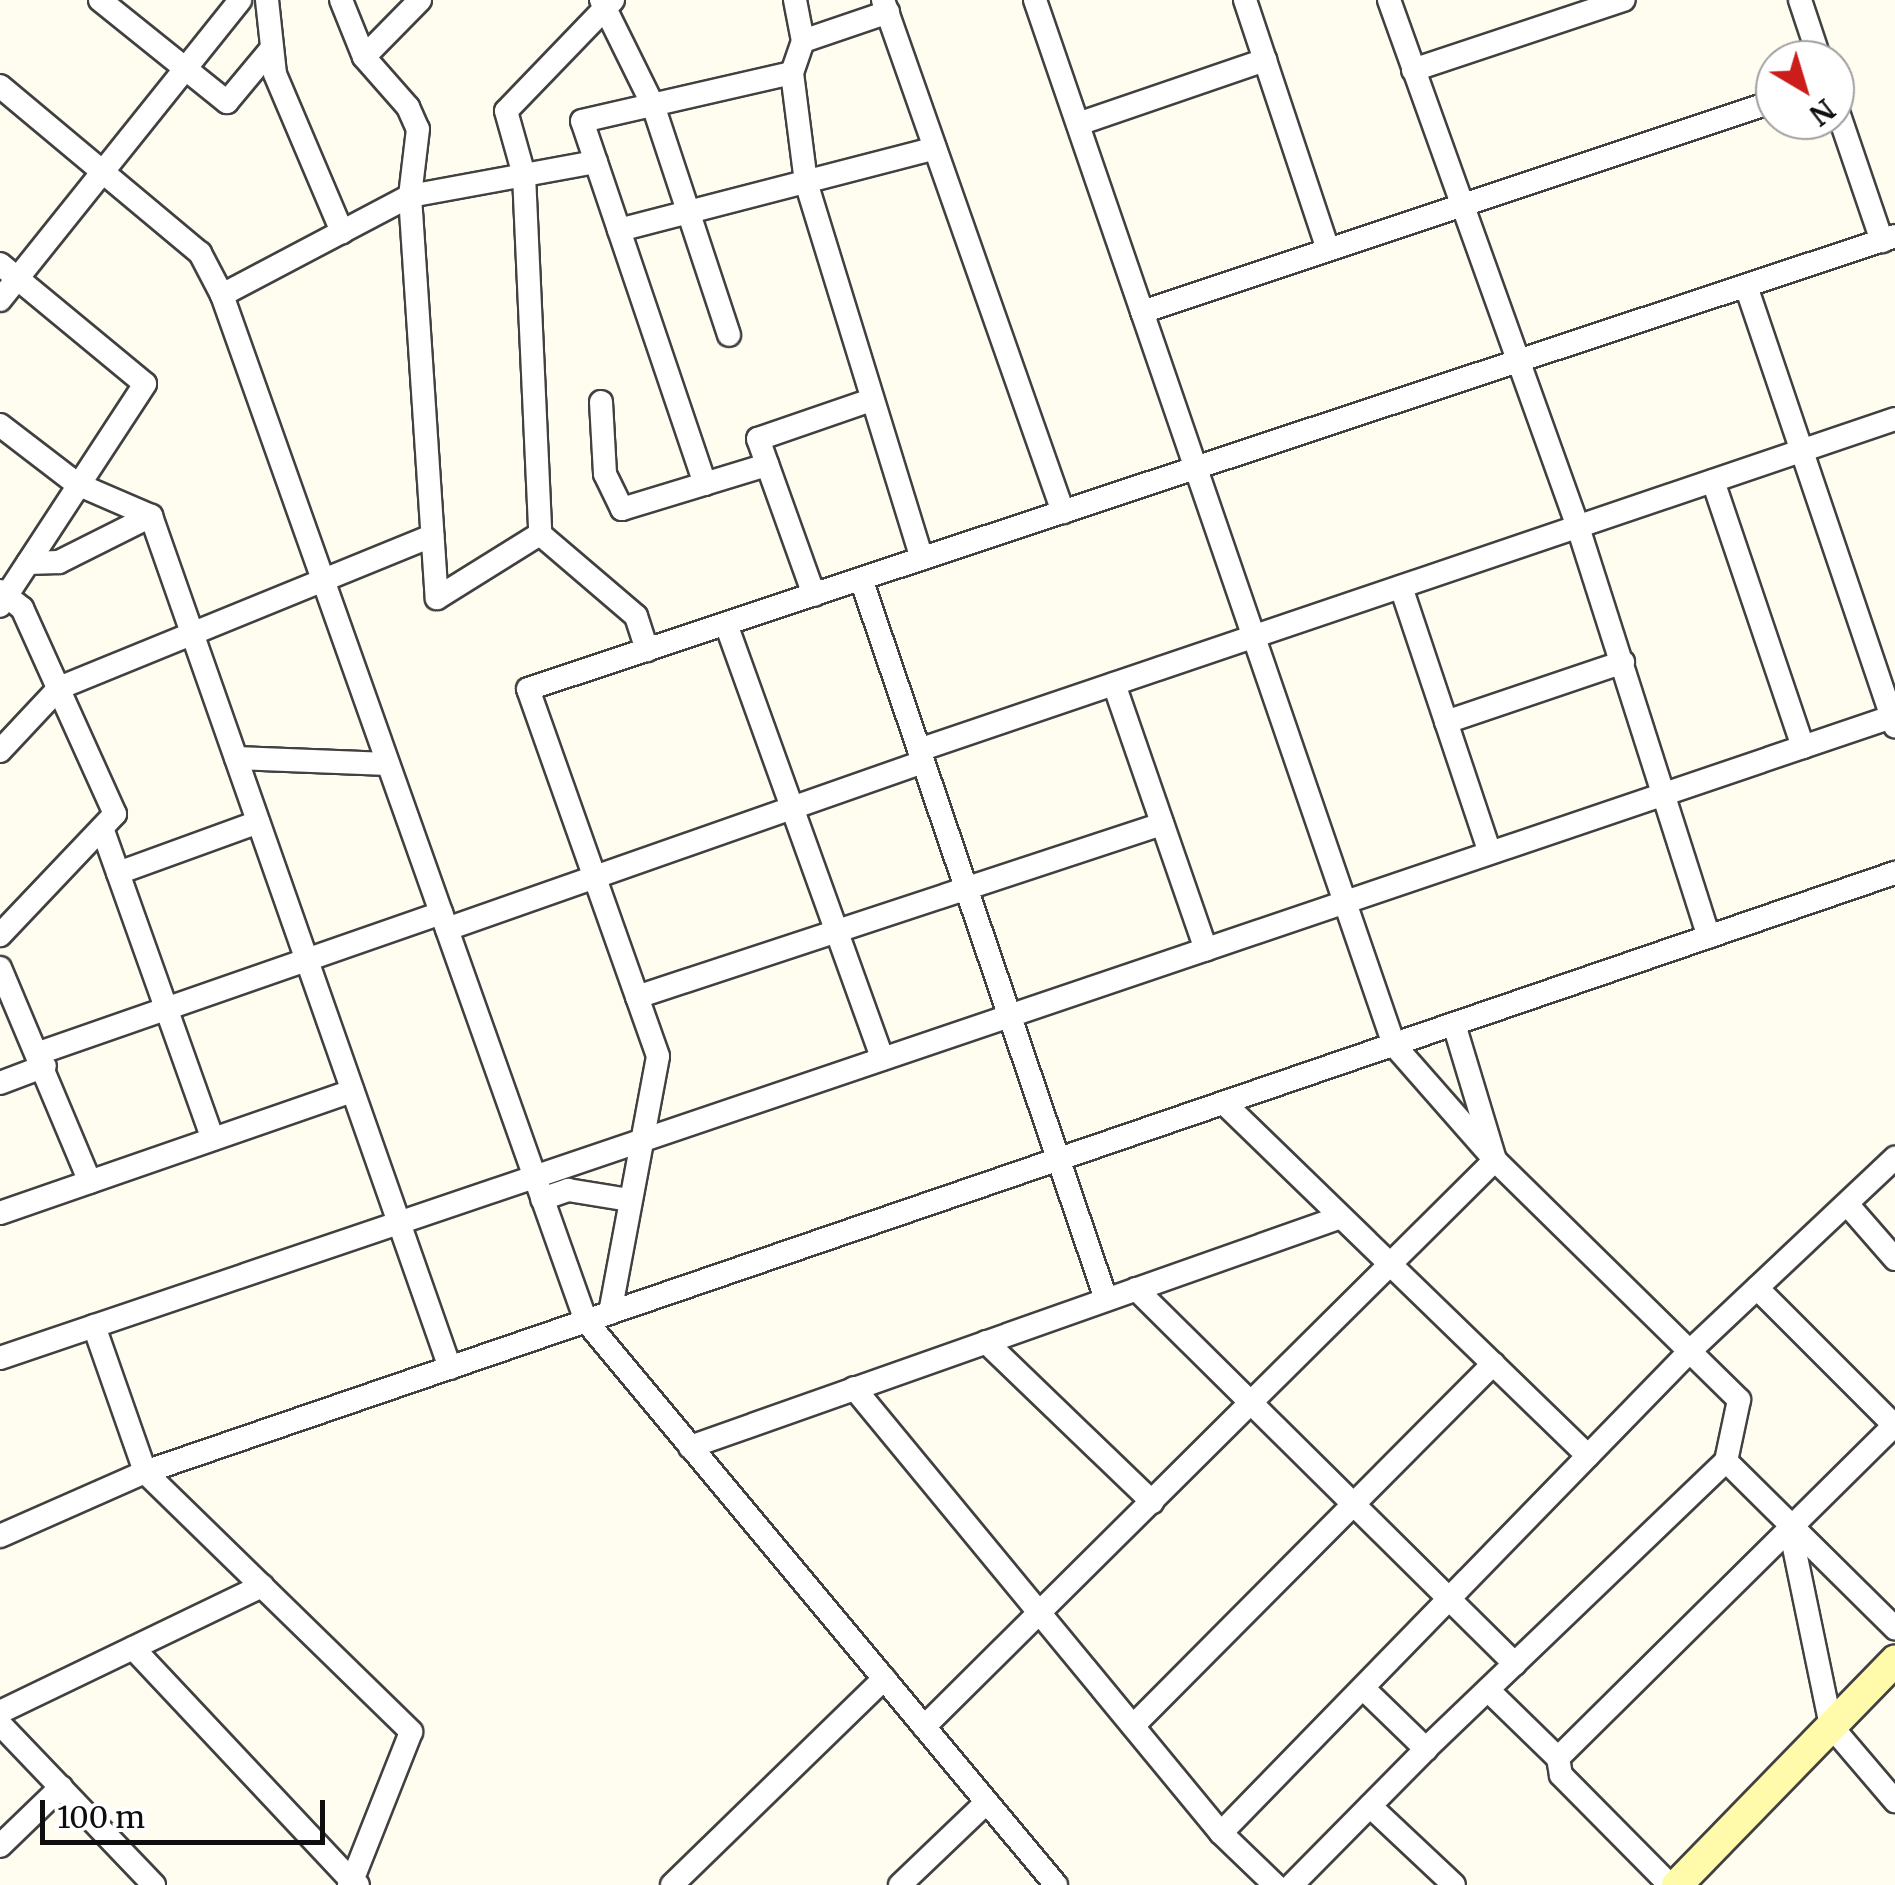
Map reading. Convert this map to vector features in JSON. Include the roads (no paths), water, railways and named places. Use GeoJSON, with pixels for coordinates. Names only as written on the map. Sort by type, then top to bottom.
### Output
{"type":"FeatureCollection","features":[{"type":"Feature","properties":{"kind":"street"},"geometry":{"type":"LineString","coordinates":[[100,0],[228,102],[272,48]]}},
{"type":"Feature","properties":{"kind":"street"},"geometry":{"type":"LineString","coordinates":[[0,300],[9,271],[103,172],[240,0]]}},
{"type":"Feature","properties":{"kind":"street"},"geometry":{"type":"LineString","coordinates":[[267,0],[276,74],[342,232]]}},
{"type":"Feature","properties":{"kind":"street"},"geometry":{"type":"LineString","coordinates":[[342,0],[364,57],[408,108],[418,129],[410,196],[437,598],[540,534]]}},
{"type":"Feature","properties":{"kind":"street"},"geometry":{"type":"LineString","coordinates":[[364,57],[420,0]]}},
{"type":"Feature","properties":{"kind":"street"},"geometry":{"type":"LineString","coordinates":[[795,0],[802,41],[792,73],[806,182],[922,559]]}},
{"type":"Feature","properties":{"kind":"street"},"geometry":{"type":"LineString","coordinates":[[1035,0],[1394,1045],[1495,1160],[1738,1400],[1726,1460],[1426,1749],[1292,1885]]}},
{"type":"Feature","properties":{"kind":"street"},"geometry":{"type":"LineString","coordinates":[[1245,0],[1328,250]]}},
{"type":"Feature","properties":{"kind":"street"},"geometry":{"type":"LineString","coordinates":[[1388,0],[1578,527],[1710,936]]}},
{"type":"Feature","properties":{"kind":"street"},"geometry":{"type":"LineString","coordinates":[[1414,70],[1624,0]]}},
{"type":"Feature","properties":{"kind":"street"},"geometry":{"type":"LineString","coordinates":[[1800,0],[1813,40]]}},
{"type":"Feature","properties":{"kind":"street"},"geometry":{"type":"LineString","coordinates":[[648,650],[636,616],[540,534],[524,176],[506,111],[607,2],[653,105],[728,335]]}},
{"type":"Feature","properties":{"kind":"street"},"geometry":{"type":"LineString","coordinates":[[802,41],[885,6],[1063,512]]}},
{"type":"Feature","properties":{"kind":"street"},"geometry":{"type":"LineString","coordinates":[[1078,124],[1265,60]]}},
{"type":"Feature","properties":{"kind":"street"},"geometry":{"type":"LineString","coordinates":[[705,484],[582,121],[792,73]]}},
{"type":"Feature","properties":{"kind":"street"},"geometry":{"type":"LineString","coordinates":[[0,86],[200,253],[222,295],[586,1321],[1056,1885]]}},
{"type":"Feature","properties":{"kind":"street"},"geometry":{"type":"LineString","coordinates":[[1142,312],[1755,108]]}},
{"type":"Feature","properties":{"kind":"street"},"geometry":{"type":"LineString","coordinates":[[610,1313],[658,1056],[528,690],[1889,239],[1850,140]]}},
{"type":"Feature","properties":{"kind":"street"},"geometry":{"type":"LineString","coordinates":[[619,230],[935,148]]}},
{"type":"Feature","properties":{"kind":"street"},"geometry":{"type":"LineString","coordinates":[[222,295],[410,196],[596,162]]}},
{"type":"Feature","properties":{"kind":"street"},"geometry":{"type":"LineString","coordinates":[[0,934],[116,814],[22,608],[3,598],[145,384],[9,271]]}},
{"type":"Feature","properties":{"kind":"street"},"geometry":{"type":"LineString","coordinates":[[0,1358],[399,1223],[538,1188],[642,1143],[883,1059],[1802,747],[1894,720],[1746,286]]}},
{"type":"Feature","properties":{"kind":"street"},"geometry":{"type":"LineString","coordinates":[[814,594],[758,439],[871,400]]}},
{"type":"Feature","properties":{"kind":"street"},"geometry":{"type":"LineString","coordinates":[[600,402],[605,474],[622,509],[768,465]]}},
{"type":"Feature","properties":{"kind":"street"},"geometry":{"type":"LineString","coordinates":[[0,1083],[42,1059],[167,1008],[307,960],[595,877],[792,808],[1114,684],[1895,419]]}},
{"type":"Feature","properties":{"kind":"street"},"geometry":{"type":"LineString","coordinates":[[0,425],[77,484],[151,516],[450,1368]]}},
{"type":"Feature","properties":{"kind":"street"},"geometry":{"type":"LineString","coordinates":[[1712,481],[1802,747]]}},
{"type":"Feature","properties":{"kind":"street"},"geometry":{"type":"LineString","coordinates":[[28,562],[59,562],[151,516]]}},
{"type":"Feature","properties":{"kind":"street"},"geometry":{"type":"LineString","coordinates":[[0,751],[59,688],[432,536]]}},
{"type":"Feature","properties":{"kind":"street"},"geometry":{"type":"LineString","coordinates":[[861,579],[1106,1300]]}},
{"type":"Feature","properties":{"kind":"street"},"geometry":{"type":"LineString","coordinates":[[1401,587],[1490,853]]}},
{"type":"Feature","properties":{"kind":"street"},"geometry":{"type":"LineString","coordinates":[[726,624],[883,1059]]}},
{"type":"Feature","properties":{"kind":"street"},"geometry":{"type":"LineString","coordinates":[[1446,722],[1623,662]]}},
{"type":"Feature","properties":{"kind":"street"},"geometry":{"type":"LineString","coordinates":[[1114,684],[1206,950]]}},
{"type":"Feature","properties":{"kind":"street"},"geometry":{"type":"LineString","coordinates":[[236,758],[388,764]]}},
{"type":"Feature","properties":{"kind":"street"},"geometry":{"type":"LineString","coordinates":[[118,873],[258,822]]}},
{"type":"Feature","properties":{"kind":"street"},"geometry":{"type":"LineString","coordinates":[[637,997],[1162,824]]}},
{"type":"Feature","properties":{"kind":"street"},"geometry":{"type":"LineString","coordinates":[[102,828],[213,1139]]}},
{"type":"Feature","properties":{"kind":"street"},"geometry":{"type":"LineString","coordinates":[[0,1536],[145,1472],[1895,873]]}},
{"type":"Feature","properties":{"kind":"street"},"geometry":{"type":"LineString","coordinates":[[0,968],[42,1059],[90,1182]]}},
{"type":"Feature","properties":{"kind":"street"},"geometry":{"type":"LineString","coordinates":[[1454,1024],[1495,1160]]}},
{"type":"Feature","properties":{"kind":"street"},"geometry":{"type":"LineString","coordinates":[[0,1213],[353,1091]]}},
{"type":"Feature","properties":{"kind":"street"},"geometry":{"type":"LineString","coordinates":[[1224,1103],[1588,1456]]}},
{"type":"Feature","properties":{"kind":"street"},"geometry":{"type":"LineString","coordinates":[[1221,1833],[1690,1351],[1895,1158]]}},
{"type":"Feature","properties":{"kind":"street"},"geometry":{"type":"LineString","coordinates":[[924,1727],[1495,1160]]}},
{"type":"Feature","properties":{"kind":"street"},"geometry":{"type":"LineString","coordinates":[[538,1188],[629,1200]]}},
{"type":"Feature","properties":{"kind":"street"},"geometry":{"type":"LineString","coordinates":[[1847,1204],[1895,1259]]}},
{"type":"Feature","properties":{"kind":"street"},"geometry":{"type":"LineString","coordinates":[[690,1446],[1340,1217]]}},
{"type":"Feature","properties":{"kind":"street"},"geometry":{"type":"LineString","coordinates":[[1558,1758],[1894,1424],[1757,1288]]}},
{"type":"Feature","properties":{"kind":"street"},"geometry":{"type":"LineString","coordinates":[[1136,1289],[1515,1664]]}},
{"type":"Feature","properties":{"kind":"street"},"geometry":{"type":"LineString","coordinates":[[94,1326],[145,1472],[411,1732],[353,1884],[133,1648]]}},
{"type":"Feature","properties":{"kind":"street"},"geometry":{"type":"LineString","coordinates":[[986,1342],[1152,1502]]}},
{"type":"Feature","properties":{"kind":"street"},"geometry":{"type":"LineString","coordinates":[[1133,1726],[1493,1364]]}},
{"type":"Feature","properties":{"kind":"street"},"geometry":{"type":"LineString","coordinates":[[854,1388],[1221,1833],[1275,1885]]}},
{"type":"Feature","properties":{"kind":"street"},"geometry":{"type":"LineString","coordinates":[[1726,1460],[1790,1528],[1895,1628]]}},
{"type":"Feature","properties":{"kind":"street"},"geometry":{"type":"LineString","coordinates":[[1790,1528],[1831,1726],[1895,1801]]}},
{"type":"Feature","properties":{"kind":"street"},"geometry":{"type":"LineString","coordinates":[[0,1712],[262,1586]]}},
{"type":"Feature","properties":{"kind":"street"},"geometry":{"type":"LineString","coordinates":[[1488,1690],[1558,1758],[1562,1775],[1673,1885],[1895,1661]]}},
{"type":"Feature","properties":{"kind":"street"},"geometry":{"type":"LineString","coordinates":[[672,1885],[884,1679]]}},
{"type":"Feature","properties":{"kind":"street"},"geometry":{"type":"LineString","coordinates":[[1363,1688],[1426,1749]]}},
{"type":"Feature","properties":{"kind":"street"},"geometry":{"type":"LineString","coordinates":[[0,1724],[154,1885]]}},
{"type":"Feature","properties":{"kind":"street"},"geometry":{"type":"LineString","coordinates":[[0,1846],[61,1788]]}},
{"type":"Feature","properties":{"kind":"street"},"geometry":{"type":"LineString","coordinates":[[905,1883],[987,1802]]}},
{"type":"Feature","properties":{"kind":"street"},"geometry":{"type":"LineString","coordinates":[[1370,1806],[1454,1885]]}}]}
